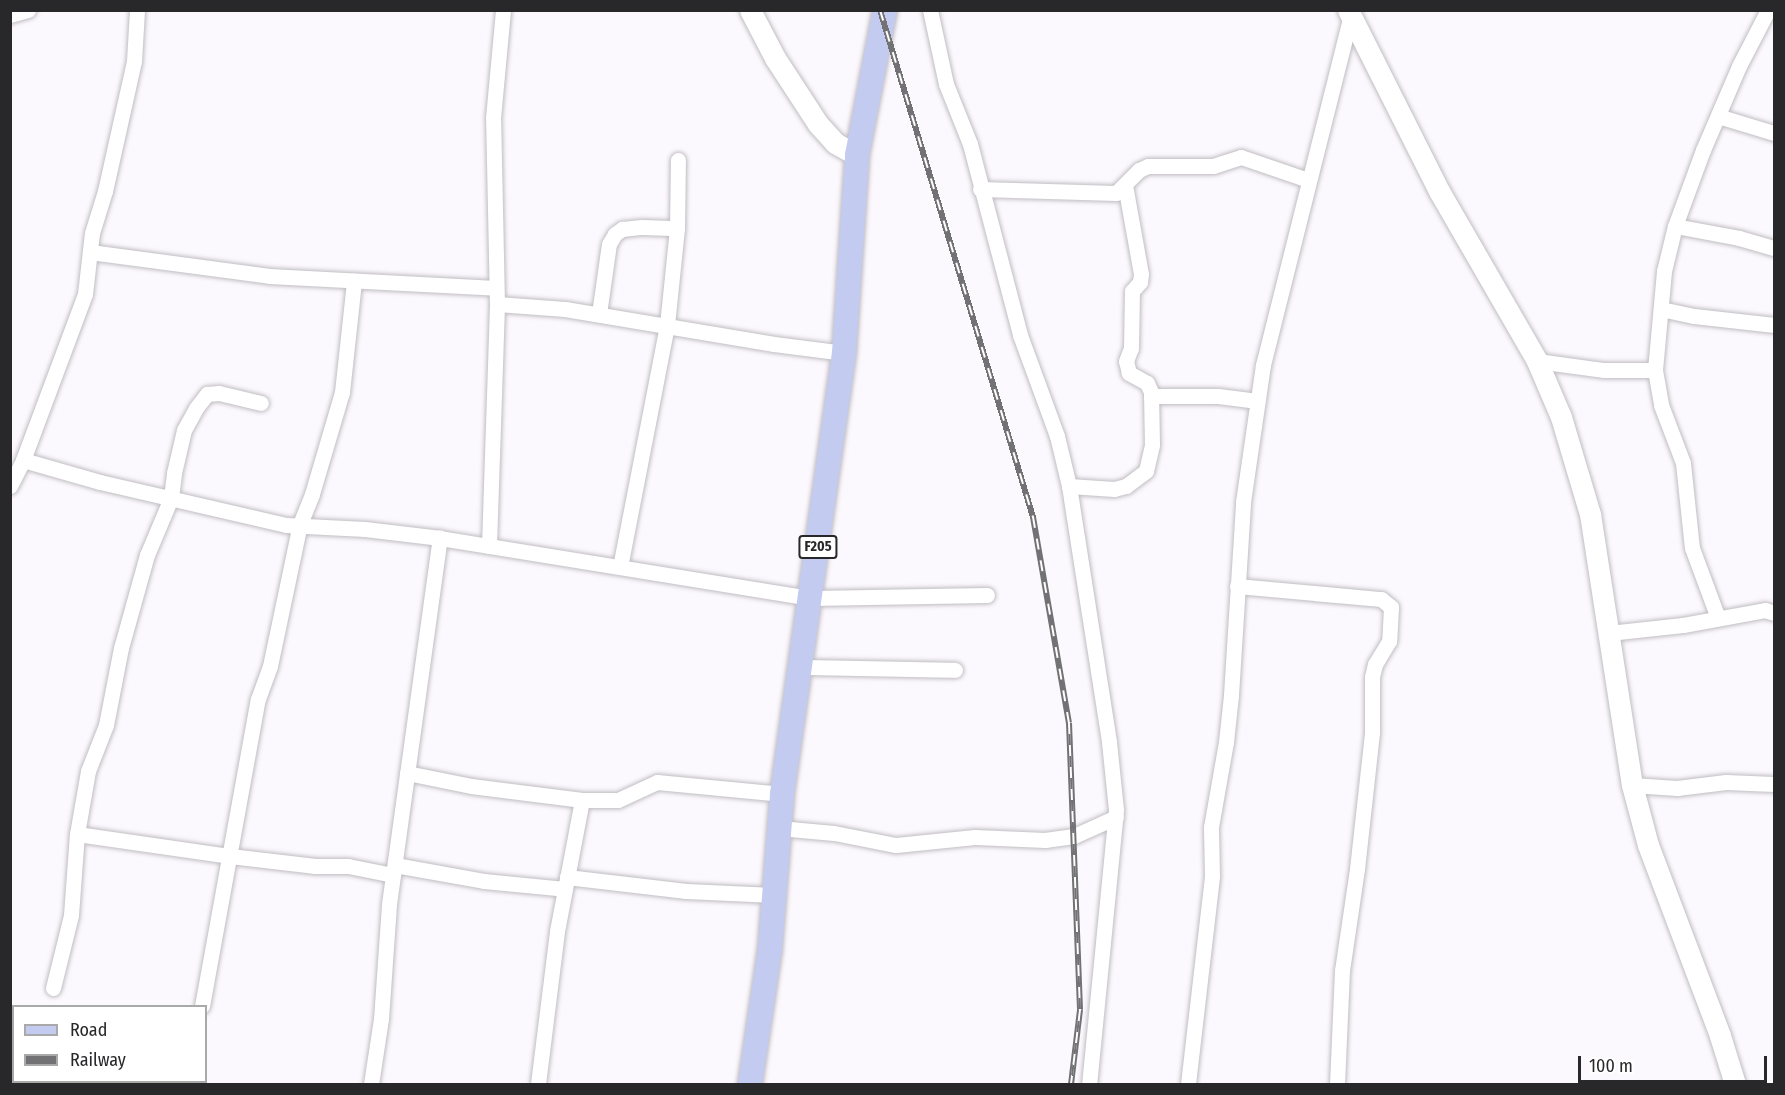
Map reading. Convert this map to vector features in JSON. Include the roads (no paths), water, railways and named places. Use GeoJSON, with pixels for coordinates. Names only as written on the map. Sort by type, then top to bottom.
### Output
{"type":"FeatureCollection","features":[{"type":"Feature","properties":{"kind":"main road","name":"F205"},"geometry":{"type":"LineString","coordinates":[[750,1084],[770,948],[782,794],[844,353],[857,155],[885,10]]}},
{"type":"Feature","properties":{"kind":"street"},"geometry":{"type":"LineString","coordinates":[[10,15],[28,10]]}},
{"type":"Feature","properties":{"kind":"street"},"geometry":{"type":"LineString","coordinates":[[10,486],[23,460],[81,305],[88,277],[92,233],[105,191],[135,61],[137,10]]}},
{"type":"Feature","properties":{"kind":"street"},"geometry":{"type":"LineString","coordinates":[[489,546],[497,304],[493,118],[503,10]]}},
{"type":"Feature","properties":{"kind":"street"},"geometry":{"type":"LineString","coordinates":[[750,10],[776,58],[818,124],[835,143],[857,155]]}},
{"type":"Feature","properties":{"kind":"street"},"geometry":{"type":"LineString","coordinates":[[930,10],[946,84],[970,144],[1016,324],[1045,399],[1069,486],[1109,741],[1116,817],[1089,1084]]}},
{"type":"Feature","properties":{"kind":"street"},"geometry":{"type":"LineString","coordinates":[[1718,618],[1692,548],[1683,464],[1661,405],[1655,370],[1664,271],[1675,226],[1739,66],[1768,10]]}},
{"type":"Feature","properties":{"kind":"street"},"geometry":{"type":"LineString","coordinates":[[1188,1084],[1212,876],[1211,827],[1226,742],[1231,694],[1243,502],[1263,365],[1350,13]]}},
{"type":"Feature","properties":{"kind":"street"},"geometry":{"type":"LineString","coordinates":[[1350,13],[1439,191],[1538,361],[1561,417],[1590,514],[1632,785],[1648,845],[1720,1036],[1735,1084]]}},
{"type":"Feature","properties":{"kind":"street"},"geometry":{"type":"LineString","coordinates":[[1718,116],[1774,133]]}},
{"type":"Feature","properties":{"kind":"street"},"geometry":{"type":"LineString","coordinates":[[980,189],[1116,193],[1139,170],[1148,166],[1213,166],[1241,157],[1308,180]]}},
{"type":"Feature","properties":{"kind":"street"},"geometry":{"type":"LineString","coordinates":[[620,567],[667,325],[677,228],[678,160]]}},
{"type":"Feature","properties":{"kind":"street"},"geometry":{"type":"LineString","coordinates":[[1069,486],[1114,489],[1126,486],[1146,471],[1152,445],[1151,396],[1148,383],[1129,373],[1126,361],[1131,348],[1132,291],[1140,282],[1141,274],[1125,185]]}},
{"type":"Feature","properties":{"kind":"street"},"geometry":{"type":"LineString","coordinates":[[1675,226],[1739,238],[1774,248]]}},
{"type":"Feature","properties":{"kind":"street"},"geometry":{"type":"LineString","coordinates":[[598,314],[609,243],[615,234],[622,229],[642,227],[677,228]]}},
{"type":"Feature","properties":{"kind":"street"},"geometry":{"type":"LineString","coordinates":[[90,252],[268,276],[496,288]]}},
{"type":"Feature","properties":{"kind":"street"},"geometry":{"type":"LineString","coordinates":[[202,1005],[258,699],[270,666],[300,525],[312,494],[342,392],[354,281]]}},
{"type":"Feature","properties":{"kind":"street"},"geometry":{"type":"LineString","coordinates":[[497,304],[527,305],[598,314],[774,344],[844,353]]}},
{"type":"Feature","properties":{"kind":"street"},"geometry":{"type":"LineString","coordinates":[[1661,309],[1694,316],[1774,325]]}},
{"type":"Feature","properties":{"kind":"street"},"geometry":{"type":"LineString","coordinates":[[1538,361],[1604,370],[1655,370]]}},
{"type":"Feature","properties":{"kind":"street"},"geometry":{"type":"LineString","coordinates":[[53,988],[71,915],[77,834],[88,771],[97,754],[106,725],[121,648],[147,555],[171,498],[177,457],[184,430],[207,394],[219,393],[261,403]]}},
{"type":"Feature","properties":{"kind":"street"},"geometry":{"type":"LineString","coordinates":[[1151,396],[1218,396],[1258,401]]}},
{"type":"Feature","properties":{"kind":"street"},"geometry":{"type":"LineString","coordinates":[[23,460],[286,525],[440,538],[811,598],[987,595]]}},
{"type":"Feature","properties":{"kind":"street"},"geometry":{"type":"LineString","coordinates":[[371,1084],[381,1019],[394,870],[440,538]]}},
{"type":"Feature","properties":{"kind":"street"},"geometry":{"type":"LineString","coordinates":[[1237,586],[1381,599],[1391,607],[1389,641],[1375,664],[1372,677],[1372,733],[1358,869],[1342,970],[1337,1084]]}},
{"type":"Feature","properties":{"kind":"street"},"geometry":{"type":"LineString","coordinates":[[1609,633],[1765,610],[1774,613]]}},
{"type":"Feature","properties":{"kind":"street"},"geometry":{"type":"LineString","coordinates":[[801,666],[955,670]]}},
{"type":"Feature","properties":{"kind":"street"},"geometry":{"type":"LineString","coordinates":[[407,773],[471,786],[582,800],[618,800],[657,782],[782,794]]}},
{"type":"Feature","properties":{"kind":"street"},"geometry":{"type":"LineString","coordinates":[[1632,785],[1677,788],[1726,782],[1774,784]]}},
{"type":"Feature","properties":{"kind":"street"},"geometry":{"type":"LineString","coordinates":[[538,1084],[566,883],[582,800]]}},
{"type":"Feature","properties":{"kind":"street"},"geometry":{"type":"LineString","coordinates":[[779,828],[834,833],[896,845],[975,837],[1045,840],[1074,836],[1116,817]]}},
{"type":"Feature","properties":{"kind":"street"},"geometry":{"type":"LineString","coordinates":[[77,834],[315,866],[348,866],[484,880],[774,895]]}},
{"type":"Feature","properties":{"kind":"railway"},"geometry":{"type":"LineString","coordinates":[[880,10],[1033,517],[1069,723],[1080,1010],[1071,1084]]}}]}
